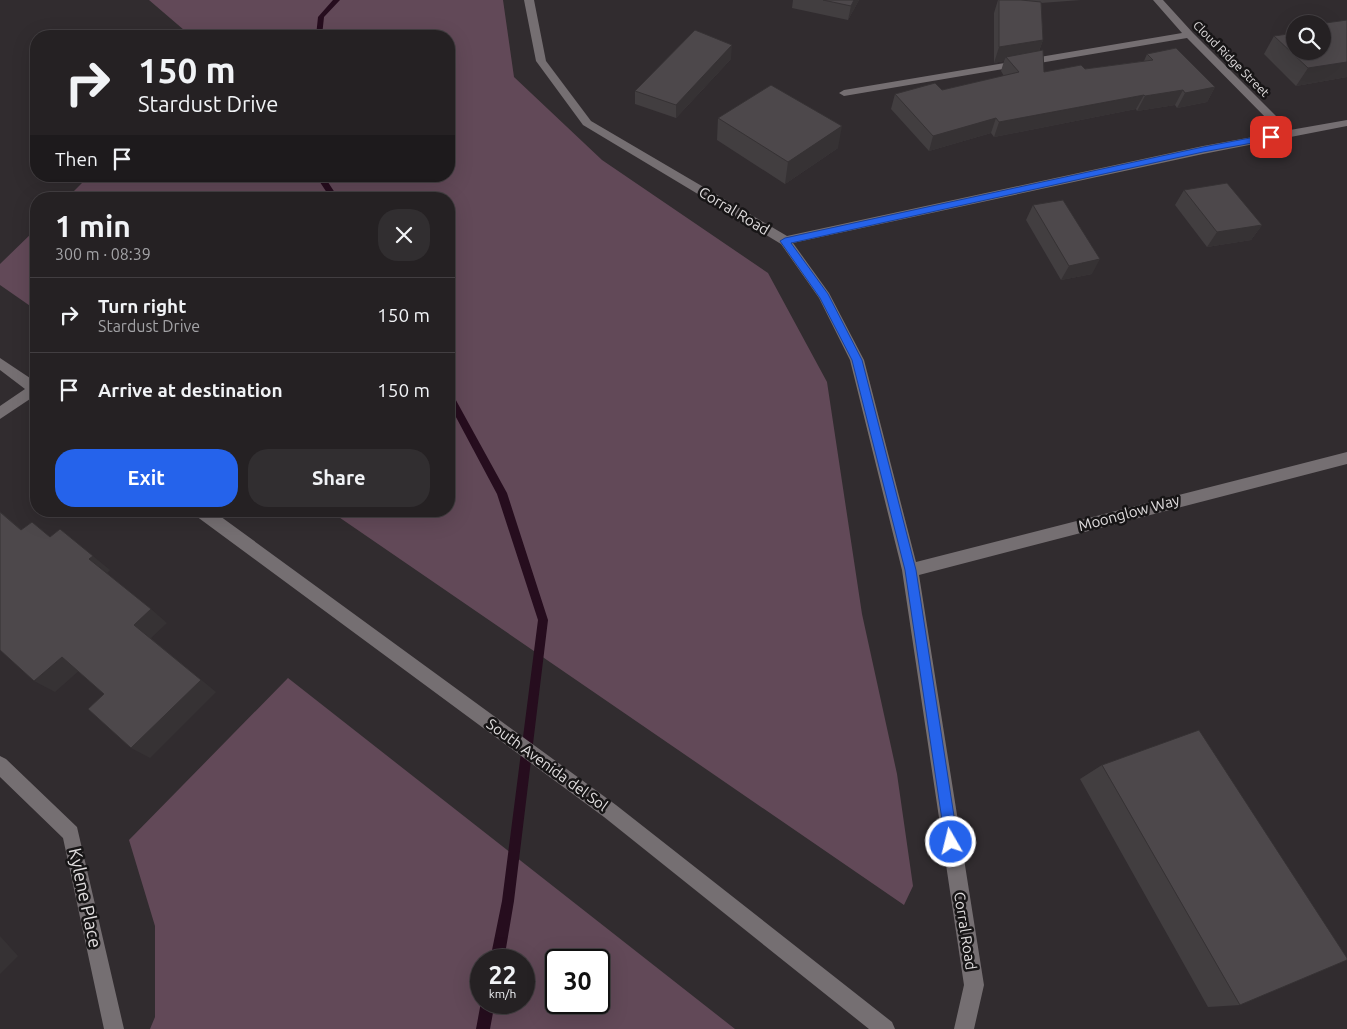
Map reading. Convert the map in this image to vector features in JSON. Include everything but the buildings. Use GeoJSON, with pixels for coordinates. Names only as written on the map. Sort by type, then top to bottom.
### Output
{"type":"FeatureCollection","features":[{"type":"Feature","properties":{"kind":"street","name":"Corral Road"},"geometry":{"type":"LineString","coordinates":[[529,0],[541,60],[587,124],[785,241],[824,296],[857,360],[910,570],[974,985],[964,1029]]}},
{"type":"Feature","properties":{"kind":"street","name":"Cloud Ridge Street"},"geometry":{"type":"LineString","coordinates":[[1158,0],[1189,35],[1288,134]]}},
{"type":"Feature","properties":{"kind":"street"},"geometry":{"type":"LineString","coordinates":[[844,93],[1189,35]]}},
{"type":"Feature","properties":{"kind":"street"},"geometry":{"type":"LineString","coordinates":[[785,241],[1203,150],[1347,123]]}},
{"type":"Feature","properties":{"kind":"street"},"geometry":{"type":"LineString","coordinates":[[0,363],[30,385]]}},
{"type":"Feature","properties":{"kind":"street"},"geometry":{"type":"LineString","coordinates":[[0,414],[30,393]]}},
{"type":"Feature","properties":{"kind":"street","name":"Moonglow Way"},"geometry":{"type":"LineString","coordinates":[[910,570],[1347,458]]}},
{"type":"Feature","properties":{"kind":"street","name":"South Avenida del Sol"},"geometry":{"type":"LineString","coordinates":[[209,517],[610,811],[884,1029]]}},
{"type":"Feature","properties":{"kind":"street","name":"Kylene Place"},"geometry":{"type":"LineString","coordinates":[[0,764],[71,833],[114,1029]]}},
{"type":"Feature","properties":{"kind":"shaded area"},"geometry":{"type":"Polygon","coordinates":[[[149,0],[503,0],[514,77],[602,160],[768,273],[827,382],[862,614],[897,774],[913,886],[904,905],[339,517],[455,517],[455,192],[73,192],[83,182],[455,182],[455,30],[184,30],[149,0]]]}},
{"type":"Feature","properties":{"kind":"shaded area"},"geometry":{"type":"Polygon","coordinates":[[[30,235],[30,306],[0,285],[0,264],[30,235]]]}},
{"type":"Feature","properties":{"kind":"shaded area"},"geometry":{"type":"Polygon","coordinates":[[[288,678],[735,1029],[150,1029],[155,1017],[155,926],[129,840],[288,678]]]}},
{"type":"Feature","properties":{"kind":"waterway"},"geometry":{"type":"LineString","coordinates":[[320,30],[321,17],[337,0]]}},
{"type":"Feature","properties":{"kind":"waterway"},"geometry":{"type":"LineString","coordinates":[[324,182],[330,192]]}},
{"type":"Feature","properties":{"kind":"waterway"},"geometry":{"type":"LineString","coordinates":[[455,407],[502,493],[543,620],[508,901],[499,949]]}},
{"type":"Feature","properties":{"kind":"waterway"},"geometry":{"type":"LineString","coordinates":[[483,1029],[486,1014]]}},
{"type":"Feature","properties":{"kind":"route"},"geometry":{"type":"LineString","coordinates":[[951,842],[910,570],[857,360],[824,296],[785,241],[1203,150],[1271,137]]}}]}
